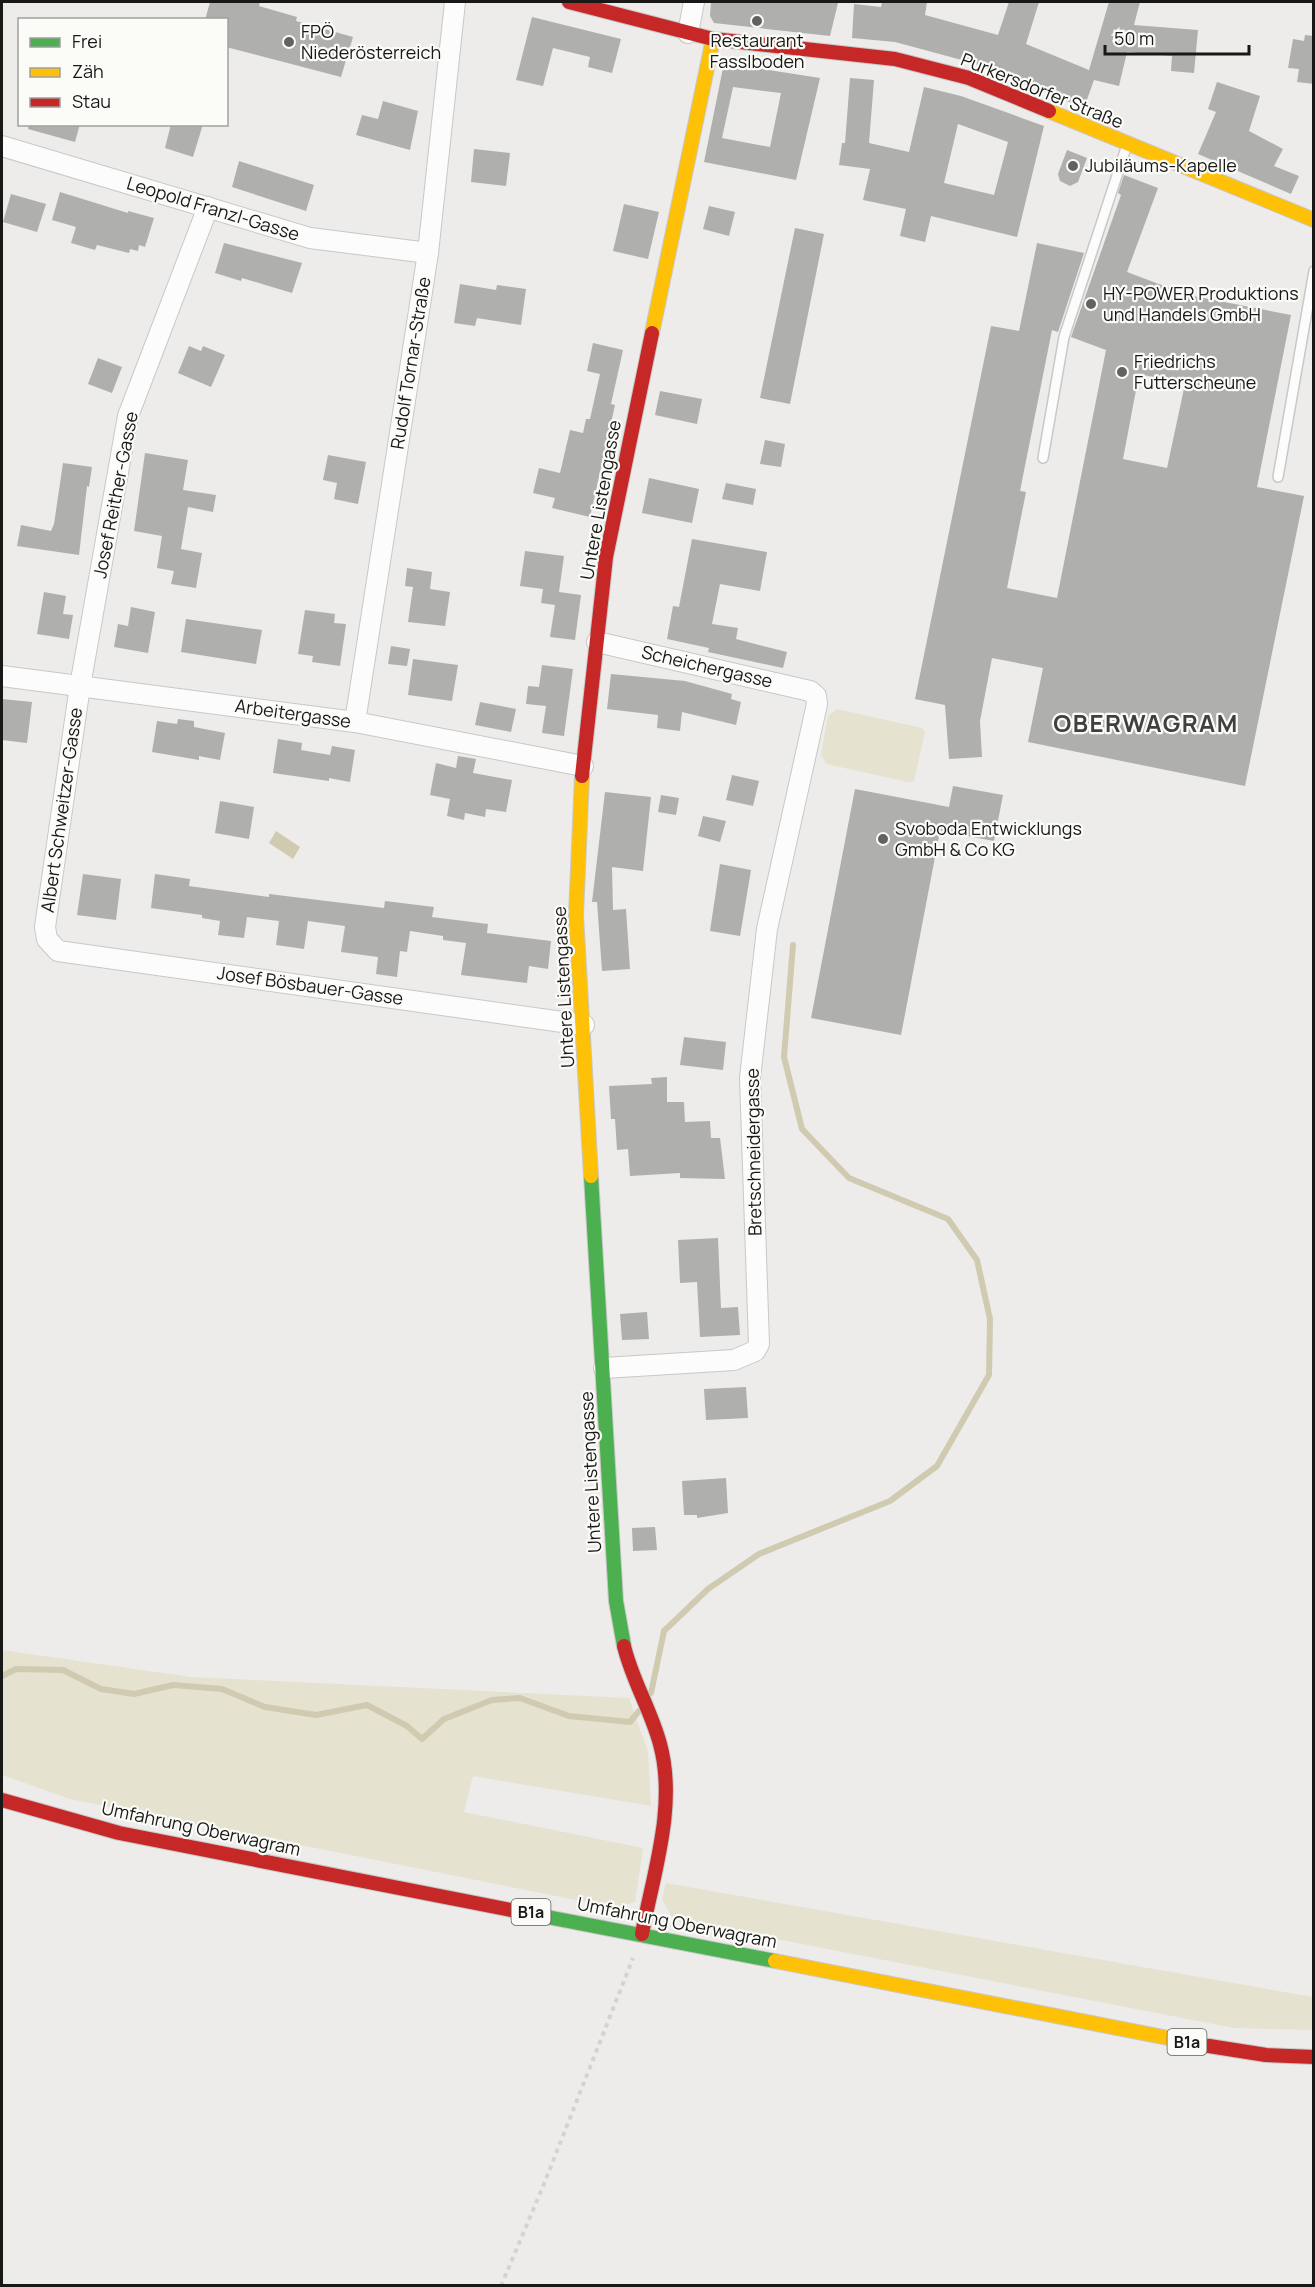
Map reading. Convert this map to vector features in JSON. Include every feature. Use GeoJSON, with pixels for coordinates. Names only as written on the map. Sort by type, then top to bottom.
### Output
{"type":"FeatureCollection","features":[{"type":"Feature","properties":{"kind":"main road","name":"Purkersdorfer Straße"},"geometry":{"type":"LineString","coordinates":[[569,2],[713,39],[895,59],[969,78],[1314,220]]}},
{"type":"Feature","properties":{"kind":"main road","name":"Untere Listengasse"},"geometry":{"type":"LineString","coordinates":[[642,1934],[660,1844],[666,1796],[663,1754],[628,1662],[616,1600],[576,915],[578,837],[583,766],[606,557],[713,39]]}},
{"type":"Feature","properties":{"kind":"main road","name":"Umfahrung Oberwagram"},"geometry":{"type":"LineString","coordinates":[[2,1800],[119,1833],[1204,2045],[1266,2055],[1314,2057]]}},
{"type":"Feature","properties":{"kind":"street","name":"Rudolf Tornar-Straße"},"geometry":{"type":"LineString","coordinates":[[355,722],[428,253],[455,2]]}},
{"type":"Feature","properties":{"kind":"street"},"geometry":{"type":"LineString","coordinates":[[688,33],[694,2]]}},
{"type":"Feature","properties":{"kind":"street","name":"Leopold Franzl-Gasse"},"geometry":{"type":"LineString","coordinates":[[2,146],[310,238],[428,253]]}},
{"type":"Feature","properties":{"kind":"street","name":"Josef Reither-Gasse"},"geometry":{"type":"LineString","coordinates":[[80,686],[128,416],[208,207]]}},
{"type":"Feature","properties":{"kind":"street","name":"Scheichergasse"},"geometry":{"type":"LineString","coordinates":[[597,642],[810,691],[816,696]]}},
{"type":"Feature","properties":{"kind":"street","name":"Arbeitergasse"},"geometry":{"type":"LineString","coordinates":[[2,676],[355,722],[583,766]]}},
{"type":"Feature","properties":{"kind":"street","name":"Albert Schweitzer-Gasse"},"geometry":{"type":"LineString","coordinates":[[46,933],[80,686]]}},
{"type":"Feature","properties":{"kind":"street","name":"Bretschneidergasse"},"geometry":{"type":"LineString","coordinates":[[604,1368],[734,1360],[755,1351],[759,1344],[750,1078],[767,928],[818,704],[816,696]]}},
{"type":"Feature","properties":{"kind":"street","name":"Josef Bösbauer-Gasse"},"geometry":{"type":"LineString","coordinates":[[46,933],[49,943],[58,951],[584,1025]]}},
{"type":"Feature","properties":{"kind":"lane"},"geometry":{"type":"LineString","coordinates":[[1043,458],[1064,338],[1128,145]]}},
{"type":"Feature","properties":{"kind":"lane"},"geometry":{"type":"LineString","coordinates":[[1278,477],[1314,271]]}},
{"type":"Feature","properties":{"kind":"path"},"geometry":{"type":"LineString","coordinates":[[501,2286],[544,2184],[642,1934]]}},
{"type":"Feature","properties":{"kind":"shaded area"},"geometry":{"type":"Polygon","coordinates":[[[837,709],[922,728],[925,732],[914,781],[908,782],[826,764],[821,754],[828,716],[837,709]]]}},
{"type":"Feature","properties":{"kind":"shaded area"},"geometry":{"type":"Polygon","coordinates":[[[276,831],[300,847],[293,859],[269,843],[276,831]]]}},
{"type":"Feature","properties":{"kind":"shaded area"},"geometry":{"type":"Polygon","coordinates":[[[2,1650],[191,1677],[629,1698],[648,1752],[651,1806],[473,1776],[464,1812],[643,1848],[635,1902],[616,1908],[70,1799],[2,1775],[2,1650]]]}},
{"type":"Feature","properties":{"kind":"shaded area"},"geometry":{"type":"Polygon","coordinates":[[[666,1883],[1313,1997],[1313,2030],[1234,2028],[673,1919],[662,1899],[666,1883]]]}},
{"type":"Feature","properties":{"kind":"building","name":"FPÖ Niederösterreich"},"geometry":{"type":"Polygon","coordinates":[[[210,2],[260,2],[259,6],[297,17],[296,21],[353,37],[341,77],[228,48],[228,18],[206,18],[210,2]]]}},
{"type":"Feature","properties":{"kind":"building","name":"Restaurant Fasslboden"},"geometry":{"type":"Polygon","coordinates":[[[711,2],[838,3],[830,36],[714,23],[710,16],[711,2]]]}},
{"type":"Feature","properties":{"kind":"building"},"geometry":{"type":"Polygon","coordinates":[[[882,2],[927,2],[925,15],[998,35],[1009,2],[1039,2],[1026,44],[1089,70],[1109,2],[1140,2],[1134,25],[1198,30],[1194,73],[1171,71],[1172,56],[1127,52],[1119,86],[1094,80],[1084,108],[973,63],[895,42],[852,38],[854,4],[881,7],[882,2]]]}},
{"type":"Feature","properties":{"kind":"building"},"geometry":{"type":"Polygon","coordinates":[[[532,17],[621,39],[612,73],[588,67],[590,57],[553,48],[543,86],[516,80],[532,17]]]}},
{"type":"Feature","properties":{"kind":"building"},"geometry":{"type":"Polygon","coordinates":[[[1305,35],[1314,36],[1314,84],[1297,82],[1299,69],[1288,68],[1293,39],[1304,41],[1305,35]]]}},
{"type":"Feature","properties":{"kind":"building"},"geometry":{"type":"Polygon","coordinates":[[[724,63],[820,78],[796,180],[704,162],[724,63]],[[733,87],[722,138],[770,147],[781,93],[733,87]]]}},
{"type":"Feature","properties":{"kind":"building"},"geometry":{"type":"Polygon","coordinates":[[[850,78],[874,80],[869,143],[909,152],[924,87],[961,96],[1044,126],[1017,237],[931,216],[925,242],[900,236],[906,209],[863,200],[870,169],[839,165],[842,143],[845,143],[850,78]],[[958,124],[944,183],[994,195],[1008,142],[958,124]]]}},
{"type":"Feature","properties":{"kind":"building"},"geometry":{"type":"Polygon","coordinates":[[[1217,82],[1260,96],[1249,131],[1283,149],[1274,166],[1299,176],[1291,194],[1198,154],[1216,112],[1208,109],[1217,82]]]}},
{"type":"Feature","properties":{"kind":"building"},"geometry":{"type":"Polygon","coordinates":[[[383,101],[418,111],[410,150],[356,135],[362,115],[378,119],[383,101]]]}},
{"type":"Feature","properties":{"kind":"building"},"geometry":{"type":"Polygon","coordinates":[[[29,126],[79,126],[75,142],[28,129],[29,126]]]}},
{"type":"Feature","properties":{"kind":"building"},"geometry":{"type":"Polygon","coordinates":[[[170,126],[202,126],[193,157],[165,148],[170,126]]]}},
{"type":"Feature","properties":{"kind":"building"},"geometry":{"type":"Polygon","coordinates":[[[474,149],[510,153],[506,186],[471,182],[474,149]]]}},
{"type":"Feature","properties":{"kind":"building","name":"Jubiläums-Kapelle"},"geometry":{"type":"Polygon","coordinates":[[[1067,150],[1087,158],[1078,182],[1070,186],[1060,181],[1058,174],[1067,150]]]}},
{"type":"Feature","properties":{"kind":"building"},"geometry":{"type":"Polygon","coordinates":[[[239,161],[314,185],[306,211],[232,187],[239,161]]]}},
{"type":"Feature","properties":{"kind":"building"},"geometry":{"type":"Polygon","coordinates":[[[1124,175],[1158,188],[1127,272],[1188,295],[1291,315],[1257,487],[1304,496],[1245,786],[1028,742],[1043,668],[992,658],[980,721],[982,757],[949,759],[945,705],[915,699],[991,326],[1019,331],[1037,243],[1084,253],[1058,332],[1052,330],[1020,491],[1026,492],[1007,588],[1057,598],[1106,350],[1071,337],[1121,195],[1118,193],[1124,175]],[[1139,374],[1123,459],[1167,468],[1185,384],[1139,374]]]}},
{"type":"Feature","properties":{"kind":"building"},"geometry":{"type":"Polygon","coordinates":[[[60,192],[128,213],[128,211],[154,218],[145,247],[139,245],[138,251],[130,249],[129,253],[97,245],[95,250],[71,243],[76,227],[52,220],[60,192]]]}},
{"type":"Feature","properties":{"kind":"building"},"geometry":{"type":"Polygon","coordinates":[[[11,194],[46,204],[37,232],[3,222],[11,194]]]}},
{"type":"Feature","properties":{"kind":"building"},"geometry":{"type":"Polygon","coordinates":[[[624,204],[659,212],[648,259],[613,251],[624,204]]]}},
{"type":"Feature","properties":{"kind":"building"},"geometry":{"type":"Polygon","coordinates":[[[709,206],[735,212],[729,236],[703,229],[709,206]]]}},
{"type":"Feature","properties":{"kind":"building"},"geometry":{"type":"Polygon","coordinates":[[[795,228],[824,234],[790,404],[760,398],[795,228]]]}},
{"type":"Feature","properties":{"kind":"building"},"geometry":{"type":"Polygon","coordinates":[[[224,243],[302,263],[292,293],[242,278],[241,281],[215,273],[224,243]]]}},
{"type":"Feature","properties":{"kind":"building"},"geometry":{"type":"Polygon","coordinates":[[[460,284],[496,290],[497,285],[526,289],[521,325],[477,318],[475,326],[454,323],[460,284]]]}},
{"type":"Feature","properties":{"kind":"building"},"geometry":{"type":"Polygon","coordinates":[[[593,343],[623,350],[611,404],[615,405],[590,517],[552,508],[555,498],[533,493],[539,468],[560,473],[570,430],[583,433],[586,419],[590,419],[600,374],[587,371],[593,343]]]}},
{"type":"Feature","properties":{"kind":"building"},"geometry":{"type":"Polygon","coordinates":[[[189,346],[201,351],[203,346],[225,355],[211,387],[178,373],[189,346]]]}},
{"type":"Feature","properties":{"kind":"building"},"geometry":{"type":"Polygon","coordinates":[[[98,358],[122,367],[112,393],[88,384],[98,358]]]}},
{"type":"Feature","properties":{"kind":"building"},"geometry":{"type":"Polygon","coordinates":[[[660,391],[702,399],[697,424],[655,415],[660,391]]]}},
{"type":"Feature","properties":{"kind":"building"},"geometry":{"type":"Polygon","coordinates":[[[765,440],[785,444],[781,467],[760,464],[765,440]]]}},
{"type":"Feature","properties":{"kind":"building"},"geometry":{"type":"Polygon","coordinates":[[[145,453],[188,460],[183,490],[216,495],[213,512],[188,507],[181,549],[202,553],[196,588],[171,584],[174,571],[157,568],[162,536],[134,531],[145,453]]]}},
{"type":"Feature","properties":{"kind":"building"},"geometry":{"type":"Polygon","coordinates":[[[328,455],[366,462],[358,504],[334,499],[337,483],[323,480],[328,455]]]}},
{"type":"Feature","properties":{"kind":"building"},"geometry":{"type":"Polygon","coordinates":[[[63,463],[92,467],[89,487],[87,486],[79,555],[17,546],[21,525],[51,531],[63,463]]]}},
{"type":"Feature","properties":{"kind":"building"},"geometry":{"type":"Polygon","coordinates":[[[649,478],[699,489],[692,523],[642,513],[649,478]]]}},
{"type":"Feature","properties":{"kind":"building"},"geometry":{"type":"Polygon","coordinates":[[[726,483],[756,489],[753,505],[722,499],[726,483]]]}},
{"type":"Feature","properties":{"kind":"building"},"geometry":{"type":"Polygon","coordinates":[[[692,539],[767,552],[760,591],[720,584],[712,624],[738,628],[736,639],[787,652],[783,668],[708,652],[709,648],[667,639],[673,606],[679,607],[692,539]]]}},
{"type":"Feature","properties":{"kind":"building"},"geometry":{"type":"Polygon","coordinates":[[[525,551],[564,556],[559,592],[581,595],[575,640],[550,637],[555,605],[541,603],[543,589],[520,586],[525,551]]]}},
{"type":"Feature","properties":{"kind":"building"},"geometry":{"type":"Polygon","coordinates":[[[407,568],[432,572],[430,589],[450,592],[445,626],[408,622],[413,587],[405,586],[407,568]]]}},
{"type":"Feature","properties":{"kind":"building"},"geometry":{"type":"Polygon","coordinates":[[[44,592],[66,596],[63,614],[73,615],[69,639],[37,634],[44,592]]]}},
{"type":"Feature","properties":{"kind":"building"},"geometry":{"type":"Polygon","coordinates":[[[131,607],[155,612],[148,653],[114,647],[118,624],[128,626],[131,607]]]}},
{"type":"Feature","properties":{"kind":"building"},"geometry":{"type":"Polygon","coordinates":[[[305,610],[335,614],[334,623],[346,624],[340,666],[312,662],[313,656],[298,654],[305,610]]]}},
{"type":"Feature","properties":{"kind":"building"},"geometry":{"type":"Polygon","coordinates":[[[186,619],[262,630],[256,664],[181,652],[186,619]]]}},
{"type":"Feature","properties":{"kind":"building"},"geometry":{"type":"Polygon","coordinates":[[[391,646],[410,649],[407,666],[388,664],[391,646]]]}},
{"type":"Feature","properties":{"kind":"building"},"geometry":{"type":"Polygon","coordinates":[[[413,659],[458,665],[452,701],[408,695],[413,659]]]}},
{"type":"Feature","properties":{"kind":"building"},"geometry":{"type":"Polygon","coordinates":[[[542,665],[573,669],[564,736],[542,733],[546,706],[526,704],[528,686],[539,687],[542,665]]]}},
{"type":"Feature","properties":{"kind":"building"},"geometry":{"type":"Polygon","coordinates":[[[611,674],[685,681],[732,694],[731,699],[741,702],[736,725],[682,712],[680,731],[657,728],[658,715],[607,709],[611,674]]]}},
{"type":"Feature","properties":{"kind":"building"},"geometry":{"type":"Polygon","coordinates":[[[2,699],[32,702],[27,743],[2,740],[2,699]]]}},
{"type":"Feature","properties":{"kind":"building"},"geometry":{"type":"Polygon","coordinates":[[[480,702],[516,709],[511,732],[475,725],[480,702]]]}},
{"type":"Feature","properties":{"kind":"building"},"geometry":{"type":"Polygon","coordinates":[[[178,719],[194,721],[194,727],[225,733],[220,760],[199,756],[199,760],[152,752],[157,721],[177,724],[178,719]]]}},
{"type":"Feature","properties":{"kind":"building"},"geometry":{"type":"Polygon","coordinates":[[[278,739],[302,743],[301,750],[330,755],[332,746],[355,750],[350,782],[273,773],[278,739]]]}},
{"type":"Feature","properties":{"kind":"building"},"geometry":{"type":"Polygon","coordinates":[[[458,756],[476,759],[473,773],[512,780],[506,812],[486,809],[485,817],[465,813],[464,820],[447,816],[450,799],[430,795],[436,763],[456,768],[458,756]]]}},
{"type":"Feature","properties":{"kind":"building"},"geometry":{"type":"Polygon","coordinates":[[[732,775],[759,781],[753,806],[726,800],[732,775]]]}},
{"type":"Feature","properties":{"kind":"building"},"geometry":{"type":"Polygon","coordinates":[[[953,786],[1003,795],[994,841],[940,831],[901,1035],[811,1018],[855,789],[949,807],[953,786]]]}},
{"type":"Feature","properties":{"kind":"building"},"geometry":{"type":"Polygon","coordinates":[[[605,792],[651,797],[643,871],[612,867],[613,910],[626,909],[630,969],[602,971],[597,902],[592,902],[605,792]]]}},
{"type":"Feature","properties":{"kind":"building"},"geometry":{"type":"Polygon","coordinates":[[[661,795],[679,798],[676,815],[658,812],[661,795]]]}},
{"type":"Feature","properties":{"kind":"building"},"geometry":{"type":"Polygon","coordinates":[[[220,801],[254,807],[249,839],[215,833],[220,801]]]}},
{"type":"Feature","properties":{"kind":"building"},"geometry":{"type":"Polygon","coordinates":[[[703,816],[726,821],[720,842],[698,836],[703,816]]]}},
{"type":"Feature","properties":{"kind":"building"},"geometry":{"type":"Polygon","coordinates":[[[720,864],[751,870],[740,936],[710,931],[720,864]]]}},
{"type":"Feature","properties":{"kind":"building"},"geometry":{"type":"Polygon","coordinates":[[[83,874],[121,879],[116,920],[77,915],[83,874]]]}},
{"type":"Feature","properties":{"kind":"building"},"geometry":{"type":"Polygon","coordinates":[[[155,874],[190,879],[189,886],[269,897],[269,894],[384,908],[385,901],[434,907],[432,917],[488,924],[487,933],[551,941],[548,969],[529,966],[527,983],[461,975],[466,943],[443,940],[443,936],[410,931],[407,952],[400,951],[397,977],[376,974],[378,957],[341,952],[345,926],[308,921],[304,949],[276,945],[279,921],[247,917],[244,938],[218,935],[220,921],[202,918],[202,915],[151,908],[155,874]]]}},
{"type":"Feature","properties":{"kind":"building"},"geometry":{"type":"Polygon","coordinates":[[[684,1037],[726,1042],[723,1070],[680,1065],[684,1037]]]}},
{"type":"Feature","properties":{"kind":"building"},"geometry":{"type":"Polygon","coordinates":[[[667,1077],[667,1102],[684,1102],[685,1122],[710,1121],[711,1138],[720,1138],[725,1179],[680,1178],[680,1173],[630,1176],[628,1149],[617,1150],[615,1119],[611,1119],[609,1086],[652,1084],[651,1078],[667,1077]]]}},
{"type":"Feature","properties":{"kind":"building"},"geometry":{"type":"Polygon","coordinates":[[[718,1238],[721,1308],[738,1307],[740,1335],[700,1337],[697,1282],[680,1283],[678,1240],[718,1238]]]}},
{"type":"Feature","properties":{"kind":"building"},"geometry":{"type":"Polygon","coordinates":[[[647,1312],[649,1339],[622,1340],[620,1314],[647,1312]]]}},
{"type":"Feature","properties":{"kind":"building"},"geometry":{"type":"Polygon","coordinates":[[[746,1387],[748,1418],[706,1420],[704,1389],[746,1387]]]}},
{"type":"Feature","properties":{"kind":"building"},"geometry":{"type":"Polygon","coordinates":[[[726,1478],[728,1513],[697,1518],[697,1515],[684,1515],[682,1481],[726,1478]]]}},
{"type":"Feature","properties":{"kind":"building"},"geometry":{"type":"Polygon","coordinates":[[[655,1527],[657,1550],[633,1551],[632,1528],[655,1527]]]}},
{"type":"Feature","properties":{"kind":"waterway"},"geometry":{"type":"LineString","coordinates":[[651,1693],[664,1631],[708,1589],[759,1554],[890,1501],[937,1466],[989,1375],[990,1319],[977,1260],[948,1219],[849,1178],[802,1129],[784,1057],[793,945]]}},
{"type":"Feature","properties":{"kind":"waterway"},"geometry":{"type":"LineString","coordinates":[[2,1676],[16,1669],[63,1670],[101,1689],[134,1694],[173,1685],[222,1689],[265,1707],[316,1715],[367,1705],[407,1726],[422,1739],[444,1719],[492,1700],[520,1698],[569,1716],[630,1722],[639,1711]]}},
{"type":"Feature","properties":{"kind":"traffic: fast"},"geometry":{"type":"LineString","coordinates":[[591,1176],[616,1601],[624,1646]]}},
{"type":"Feature","properties":{"kind":"traffic: fast"},"geometry":{"type":"LineString","coordinates":[[511,1910],[775,1961]]}},
{"type":"Feature","properties":{"kind":"traffic: slow"},"geometry":{"type":"LineString","coordinates":[[652,333],[713,39]]}},
{"type":"Feature","properties":{"kind":"traffic: slow"},"geometry":{"type":"LineString","coordinates":[[1049,111],[1314,220]]}},
{"type":"Feature","properties":{"kind":"traffic: slow"},"geometry":{"type":"LineString","coordinates":[[582,776],[576,915],[591,1176]]}},
{"type":"Feature","properties":{"kind":"traffic: slow"},"geometry":{"type":"LineString","coordinates":[[775,1961],[1209,2046]]}},
{"type":"Feature","properties":{"kind":"traffic: jam"},"geometry":{"type":"LineString","coordinates":[[569,2],[713,39],[895,59],[969,78],[1049,111]]}},
{"type":"Feature","properties":{"kind":"traffic: jam"},"geometry":{"type":"LineString","coordinates":[[582,776],[606,557],[652,333]]}},
{"type":"Feature","properties":{"kind":"traffic: jam"},"geometry":{"type":"LineString","coordinates":[[624,1646],[656,1731],[665,1768],[665,1816],[662,1840],[642,1934]]}},
{"type":"Feature","properties":{"kind":"traffic: jam"},"geometry":{"type":"LineString","coordinates":[[2,1800],[119,1833],[511,1910]]}},
{"type":"Feature","properties":{"kind":"traffic: jam"},"geometry":{"type":"LineString","coordinates":[[1209,2046],[1266,2055],[1314,2057]]}},
{"type":"Feature","properties":{"kind":"place","name":"Restaurant Fasslboden"},"geometry":{"type":"Point","coordinates":[757,21]}},
{"type":"Feature","properties":{"kind":"place","name":"FPÖ Niederösterreich"},"geometry":{"type":"Point","coordinates":[289,42]}},
{"type":"Feature","properties":{"kind":"place","name":"Jubiläums-Kapelle"},"geometry":{"type":"Point","coordinates":[1073,166]}},
{"type":"Feature","properties":{"kind":"place","name":"HY-POWER Produktions und Handels GmbH"},"geometry":{"type":"Point","coordinates":[1091,304]}},
{"type":"Feature","properties":{"kind":"place","name":"Friedrichs Futterscheune"},"geometry":{"type":"Point","coordinates":[1122,372]}},
{"type":"Feature","properties":{"kind":"place","name":"Svoboda Entwicklungs GmbH & Co KG"},"geometry":{"type":"Point","coordinates":[883,839]}},
{"type":"Feature","properties":{"kind":"district","name":"OBERWAGRAM"},"geometry":{"type":"Point","coordinates":[1146,724]}}]}
